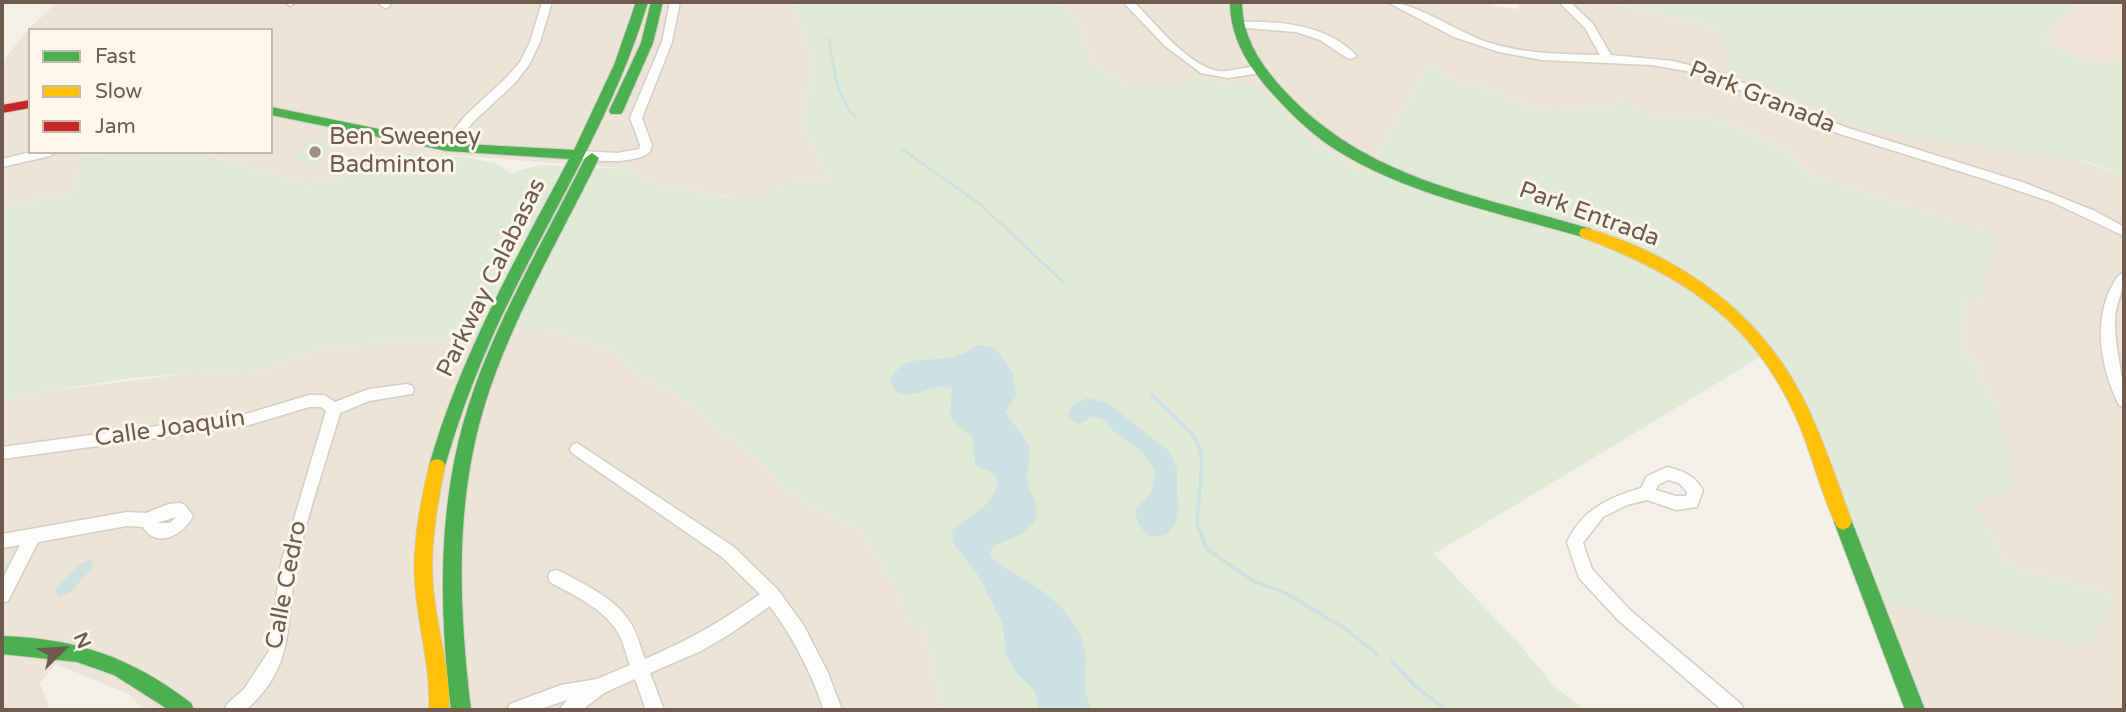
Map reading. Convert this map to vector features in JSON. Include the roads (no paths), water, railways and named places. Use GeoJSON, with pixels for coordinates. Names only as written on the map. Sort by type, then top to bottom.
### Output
{"type":"FeatureCollection","features":[{"type":"Feature","properties":{"kind":"street"},"geometry":{"type":"LineString","coordinates":[[447,147],[469,119],[511,80],[525,63],[535,42],[547,2]]}},
{"type":"Feature","properties":{"kind":"street","name":"Parkway Calabasas"},"geometry":{"type":"LineString","coordinates":[[461,710],[455,663],[452,550],[457,496],[477,405],[586,155],[625,58],[642,2]]}},
{"type":"Feature","properties":{"kind":"street","name":"Parkway Calabasas"},"geometry":{"type":"LineString","coordinates":[[439,710],[440,688],[424,586],[426,517],[448,427],[478,347],[642,55],[657,2]]}},
{"type":"Feature","properties":{"kind":"street"},"geometry":{"type":"LineString","coordinates":[[273,111],[447,147],[617,157],[644,152],[646,145],[636,118],[667,42],[675,2]]}},
{"type":"Feature","properties":{"kind":"street"},"geometry":{"type":"LineString","coordinates":[[1128,2],[1197,66],[1213,73],[1229,75],[1260,70]]}},
{"type":"Feature","properties":{"kind":"street","name":"Park Entrada"},"geometry":{"type":"LineString","coordinates":[[1236,2],[1242,41],[1260,70],[1321,136],[1352,156],[1401,177],[1520,212],[1620,246],[1703,291],[1745,323],[1774,361],[1798,404],[1915,710]]}},
{"type":"Feature","properties":{"kind":"street","name":"Park Granada"},"geometry":{"type":"LineString","coordinates":[[1392,2],[1497,49],[1554,57],[1607,58],[1673,64],[1712,73],[1837,129],[1922,158],[1986,173],[2040,191],[2124,232]]}},
{"type":"Feature","properties":{"kind":"street"},"geometry":{"type":"LineString","coordinates":[[1564,2],[1589,26],[1607,58]]}},
{"type":"Feature","properties":{"kind":"street"},"geometry":{"type":"LineString","coordinates":[[1238,24],[1302,27],[1351,55]]}},
{"type":"Feature","properties":{"kind":"street"},"geometry":{"type":"LineString","coordinates":[[2,109],[28,104]]}},
{"type":"Feature","properties":{"kind":"street"},"geometry":{"type":"LineString","coordinates":[[2,163],[41,154]]}},
{"type":"Feature","properties":{"kind":"street"},"geometry":{"type":"LineString","coordinates":[[2124,278],[2116,288],[2108,310],[2112,359],[2124,401]]}},
{"type":"Feature","properties":{"kind":"street"},"geometry":{"type":"LineString","coordinates":[[2110,338],[2124,344]]}},
{"type":"Feature","properties":{"kind":"street"},"geometry":{"type":"LineString","coordinates":[[334,409],[351,399],[369,394],[407,390]]}},
{"type":"Feature","properties":{"kind":"street","name":"Calle Joaquín"},"geometry":{"type":"LineString","coordinates":[[2,453],[246,420],[309,401],[324,401],[334,409]]}},
{"type":"Feature","properties":{"kind":"street","name":"Calle Cedro"},"geometry":{"type":"LineString","coordinates":[[233,710],[250,695],[277,652],[289,562],[334,409]]}},
{"type":"Feature","properties":{"kind":"street"},"geometry":{"type":"LineString","coordinates":[[577,449],[728,552],[772,595],[798,631],[822,679],[833,710]]}},
{"type":"Feature","properties":{"kind":"street"},"geometry":{"type":"LineString","coordinates":[[1647,493],[1623,500],[1598,512],[1575,542],[1585,573],[1624,615],[1735,710]]}},
{"type":"Feature","properties":{"kind":"street"},"geometry":{"type":"LineString","coordinates":[[2,541],[127,519],[147,520]]}},
{"type":"Feature","properties":{"kind":"street"},"geometry":{"type":"LineString","coordinates":[[2,596],[33,535]]}},
{"type":"Feature","properties":{"kind":"street"},"geometry":{"type":"LineString","coordinates":[[556,577],[588,595],[617,617],[625,628],[654,710]]}},
{"type":"Feature","properties":{"kind":"street"},"geometry":{"type":"LineString","coordinates":[[568,710],[598,687],[704,640],[772,595]]}},
{"type":"Feature","properties":{"kind":"street"},"geometry":{"type":"LineString","coordinates":[[2,645],[26,644],[76,651],[129,669],[163,691],[184,710]]}},
{"type":"Feature","properties":{"kind":"street"},"geometry":{"type":"LineString","coordinates":[[516,710],[539,707],[580,688],[598,687]]}},
{"type":"Feature","properties":{"kind":"waterway"},"geometry":{"type":"LineString","coordinates":[[829,39],[840,91],[856,118]]}},
{"type":"Feature","properties":{"kind":"waterway"},"geometry":{"type":"LineString","coordinates":[[902,149],[981,205],[1064,283]]}},
{"type":"Feature","properties":{"kind":"waterway"},"geometry":{"type":"LineString","coordinates":[[1152,395],[1192,434],[1199,446],[1202,462],[1197,524],[1207,549],[1255,582],[1284,592],[1347,630],[1377,654]]}},
{"type":"Feature","properties":{"kind":"waterway"},"geometry":{"type":"LineString","coordinates":[[1392,661],[1414,685],[1446,710]]}},
{"type":"Feature","properties":{"kind":"place","name":"Ben Sweeney Badminton"},"geometry":{"type":"Point","coordinates":[315,152]}}]}
